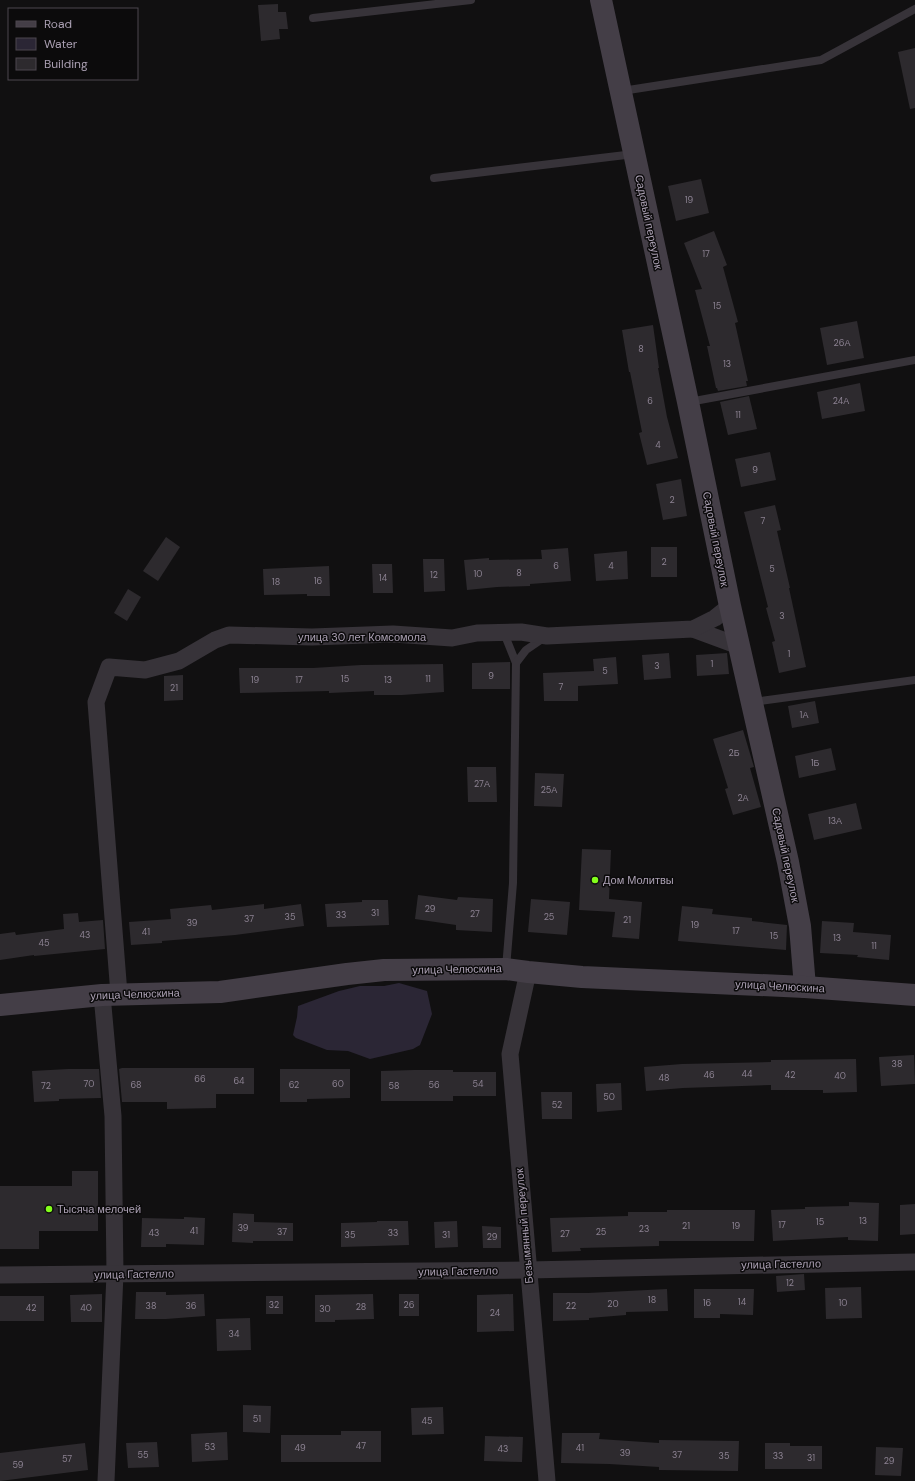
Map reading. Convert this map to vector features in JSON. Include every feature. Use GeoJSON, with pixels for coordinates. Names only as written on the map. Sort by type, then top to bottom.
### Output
{"type":"FeatureCollection","features":[{"type":"Feature","properties":{"kind":"street","name":"Садовый переулок"},"geometry":{"type":"LineString","coordinates":[[601,0],[688,402],[730,606],[788,862],[800,926],[805,987]]}},
{"type":"Feature","properties":{"kind":"street","name":"улица 30 лет Комсомола"},"geometry":{"type":"LineString","coordinates":[[693,629],[715,618],[730,606]]}},
{"type":"Feature","properties":{"kind":"street","name":"улица 30 лет Комсомола"},"geometry":{"type":"LineString","coordinates":[[110,994],[96,702],[109,667],[145,670],[179,661],[215,640],[229,635],[312,637],[393,634],[452,638],[477,634],[521,632],[547,636],[693,629],[739,646]]}},
{"type":"Feature","properties":{"kind":"street","name":"улица Челюскина"},"geometry":{"type":"LineString","coordinates":[[0,1005],[110,994],[220,992],[384,970],[506,969],[582,977],[805,987],[915,995]]}},
{"type":"Feature","properties":{"kind":"street","name":"Безымянный переулок"},"geometry":{"type":"LineString","coordinates":[[528,972],[510,1054],[547,1481]]}},
{"type":"Feature","properties":{"kind":"street"},"geometry":{"type":"LineString","coordinates":[[106,1481],[115,1274],[110,994]]}},
{"type":"Feature","properties":{"kind":"street","name":"улица Гастелло"},"geometry":{"type":"LineString","coordinates":[[0,1275],[528,1270],[915,1262]]}},
{"type":"Feature","properties":{"kind":"lane"},"geometry":{"type":"LineString","coordinates":[[313,18],[471,0]]}},
{"type":"Feature","properties":{"kind":"lane"},"geometry":{"type":"LineString","coordinates":[[621,91],[821,60],[915,9]]}},
{"type":"Feature","properties":{"kind":"lane"},"geometry":{"type":"LineString","coordinates":[[434,178],[634,154]]}},
{"type":"Feature","properties":{"kind":"lane"},"geometry":{"type":"LineString","coordinates":[[688,402],[915,360]]}},
{"type":"Feature","properties":{"kind":"lane"},"geometry":{"type":"LineString","coordinates":[[504,633],[516,662],[513,883],[506,969]]}},
{"type":"Feature","properties":{"kind":"lane"},"geometry":{"type":"LineString","coordinates":[[516,662],[526,650],[547,636]]}},
{"type":"Feature","properties":{"kind":"lane"},"geometry":{"type":"LineString","coordinates":[[752,702],[915,680]]}},
{"type":"Feature","properties":{"kind":"water"},"geometry":{"type":"Polygon","coordinates":[[[399,983],[427,991],[432,1014],[420,1045],[413,1049],[370,1059],[348,1051],[327,1050],[296,1038],[293,1035],[298,1006],[339,991],[360,986],[384,986],[399,983]]]}},
{"type":"Feature","properties":{"kind":"building"},"geometry":{"type":"Polygon","coordinates":[[[278,4],[278,12],[286,12],[288,29],[279,29],[280,39],[261,41],[258,5],[278,4]]]}},
{"type":"Feature","properties":{"kind":"building"},"geometry":{"type":"Polygon","coordinates":[[[915,48],[915,108],[910,109],[898,52],[915,48]]]}},
{"type":"Feature","properties":{"kind":"building"},"geometry":{"type":"Polygon","coordinates":[[[701,179],[709,213],[676,221],[668,186],[701,179]]]}},
{"type":"Feature","properties":{"kind":"building"},"geometry":{"type":"Polygon","coordinates":[[[714,231],[727,265],[723,267],[738,322],[735,323],[748,381],[746,381],[747,386],[718,391],[716,388],[707,346],[710,346],[695,290],[702,289],[684,243],[714,231]]]}},
{"type":"Feature","properties":{"kind":"building"},"geometry":{"type":"Polygon","coordinates":[[[857,321],[864,358],[827,365],[820,328],[857,321]]]}},
{"type":"Feature","properties":{"kind":"building"},"geometry":{"type":"Polygon","coordinates":[[[653,325],[658,368],[667,417],[678,458],[647,465],[639,433],[642,432],[629,372],[622,330],[653,325]]]}},
{"type":"Feature","properties":{"kind":"building"},"geometry":{"type":"Polygon","coordinates":[[[860,383],[865,411],[822,419],[817,392],[860,383]]]}},
{"type":"Feature","properties":{"kind":"building"},"geometry":{"type":"Polygon","coordinates":[[[749,396],[757,429],[728,435],[720,402],[749,396]]]}},
{"type":"Feature","properties":{"kind":"building"},"geometry":{"type":"Polygon","coordinates":[[[770,452],[776,480],[741,487],[735,459],[770,452]]]}},
{"type":"Feature","properties":{"kind":"building"},"geometry":{"type":"Polygon","coordinates":[[[681,479],[687,516],[663,520],[656,484],[681,479]]]}},
{"type":"Feature","properties":{"kind":"building"},"geometry":{"type":"Polygon","coordinates":[[[775,505],[781,530],[777,531],[806,667],[779,673],[772,642],[775,641],[766,608],[768,607],[744,512],[775,505]]]}},
{"type":"Feature","properties":{"kind":"building"},"geometry":{"type":"Polygon","coordinates":[[[166,537],[180,547],[158,581],[143,571],[166,537]]]}},
{"type":"Feature","properties":{"kind":"building"},"geometry":{"type":"Polygon","coordinates":[[[651,547],[677,547],[677,577],[651,577],[651,547]]]}},
{"type":"Feature","properties":{"kind":"building"},"geometry":{"type":"Polygon","coordinates":[[[568,548],[571,581],[530,584],[530,586],[467,590],[464,560],[489,558],[489,560],[542,559],[541,550],[568,548]]]}},
{"type":"Feature","properties":{"kind":"building"},"geometry":{"type":"Polygon","coordinates":[[[627,551],[628,579],[596,581],[594,554],[627,551]]]}},
{"type":"Feature","properties":{"kind":"building"},"geometry":{"type":"Polygon","coordinates":[[[423,559],[444,559],[445,591],[424,592],[423,559]]]}},
{"type":"Feature","properties":{"kind":"building"},"geometry":{"type":"Polygon","coordinates":[[[372,564],[392,564],[393,593],[373,593],[372,564]]]}},
{"type":"Feature","properties":{"kind":"building"},"geometry":{"type":"Polygon","coordinates":[[[329,566],[330,596],[307,596],[307,594],[264,595],[263,569],[329,566]]]}},
{"type":"Feature","properties":{"kind":"building"},"geometry":{"type":"Polygon","coordinates":[[[128,589],[141,597],[127,621],[114,613],[128,589]]]}},
{"type":"Feature","properties":{"kind":"building"},"geometry":{"type":"Polygon","coordinates":[[[669,653],[671,678],[644,680],[642,655],[669,653]]]}},
{"type":"Feature","properties":{"kind":"building"},"geometry":{"type":"Polygon","coordinates":[[[727,653],[729,674],[697,676],[696,655],[727,653]]]}},
{"type":"Feature","properties":{"kind":"building"},"geometry":{"type":"Polygon","coordinates":[[[616,657],[618,684],[578,686],[578,701],[544,701],[543,673],[594,671],[593,659],[616,657]]]}},
{"type":"Feature","properties":{"kind":"building"},"geometry":{"type":"Polygon","coordinates":[[[510,662],[510,689],[472,689],[472,663],[510,662]]]}},
{"type":"Feature","properties":{"kind":"building"},"geometry":{"type":"Polygon","coordinates":[[[443,664],[444,692],[402,695],[374,695],[374,691],[329,693],[329,691],[240,693],[239,668],[313,668],[361,665],[443,664]]]}},
{"type":"Feature","properties":{"kind":"building"},"geometry":{"type":"Polygon","coordinates":[[[183,675],[183,700],[164,701],[164,676],[183,675]]]}},
{"type":"Feature","properties":{"kind":"building"},"geometry":{"type":"Polygon","coordinates":[[[815,701],[819,723],[792,728],[788,706],[815,701]]]}},
{"type":"Feature","properties":{"kind":"building"},"geometry":{"type":"Polygon","coordinates":[[[743,730],[754,767],[750,768],[761,807],[733,815],[725,789],[728,788],[713,739],[743,730]]]}},
{"type":"Feature","properties":{"kind":"building"},"geometry":{"type":"Polygon","coordinates":[[[831,748],[836,770],[799,778],[795,756],[831,748]]]}},
{"type":"Feature","properties":{"kind":"building"},"geometry":{"type":"Polygon","coordinates":[[[467,767],[496,767],[497,802],[468,802],[467,767]]]}},
{"type":"Feature","properties":{"kind":"building"},"geometry":{"type":"Polygon","coordinates":[[[535,773],[564,774],[562,807],[534,806],[535,773]]]}},
{"type":"Feature","properties":{"kind":"building"},"geometry":{"type":"Polygon","coordinates":[[[856,803],[862,829],[814,840],[808,814],[856,803]]]}},
{"type":"Feature","properties":{"kind":"building","name":"Дом Молитвы"},"geometry":{"type":"Polygon","coordinates":[[[582,849],[611,850],[609,899],[642,902],[639,939],[612,937],[615,912],[579,910],[582,849]]]}},
{"type":"Feature","properties":{"kind":"building"},"geometry":{"type":"Polygon","coordinates":[[[418,895],[457,900],[458,897],[493,899],[492,932],[456,930],[456,925],[415,919],[418,895]]]}},
{"type":"Feature","properties":{"kind":"building"},"geometry":{"type":"Polygon","coordinates":[[[531,899],[570,902],[567,935],[528,932],[531,899]]]}},
{"type":"Feature","properties":{"kind":"building"},"geometry":{"type":"Polygon","coordinates":[[[362,900],[388,900],[389,925],[327,927],[325,904],[362,902],[362,900]]]}},
{"type":"Feature","properties":{"kind":"building"},"geometry":{"type":"Polygon","coordinates":[[[264,904],[264,909],[301,904],[304,926],[235,935],[131,945],[129,922],[171,919],[170,909],[211,905],[212,910],[264,904]]]}},
{"type":"Feature","properties":{"kind":"building"},"geometry":{"type":"Polygon","coordinates":[[[682,906],[713,909],[712,914],[752,918],[752,921],[787,925],[786,950],[678,941],[682,906]]]}},
{"type":"Feature","properties":{"kind":"building"},"geometry":{"type":"Polygon","coordinates":[[[78,913],[79,922],[103,920],[105,949],[34,955],[0,960],[0,934],[15,932],[16,935],[64,929],[63,914],[78,913]]]}},
{"type":"Feature","properties":{"kind":"building"},"geometry":{"type":"Polygon","coordinates":[[[822,921],[854,923],[853,932],[891,935],[889,960],[857,957],[858,955],[820,953],[822,921]]]}},
{"type":"Feature","properties":{"kind":"building"},"geometry":{"type":"Polygon","coordinates":[[[914,1055],[915,1084],[881,1086],[879,1057],[914,1055]]]}},
{"type":"Feature","properties":{"kind":"building"},"geometry":{"type":"Polygon","coordinates":[[[856,1059],[857,1092],[823,1093],[823,1090],[771,1090],[771,1085],[683,1088],[646,1091],[644,1067],[682,1064],[771,1062],[771,1060],[856,1059]]]}},
{"type":"Feature","properties":{"kind":"building"},"geometry":{"type":"Polygon","coordinates":[[[254,1068],[254,1094],[216,1094],[216,1108],[167,1109],[167,1102],[122,1102],[119,1069],[254,1068]]]}},
{"type":"Feature","properties":{"kind":"building"},"geometry":{"type":"Polygon","coordinates":[[[99,1069],[101,1098],[59,1099],[59,1101],[34,1102],[32,1071],[99,1069]]]}},
{"type":"Feature","properties":{"kind":"building"},"geometry":{"type":"Polygon","coordinates":[[[280,1069],[350,1069],[350,1098],[307,1099],[307,1102],[280,1102],[280,1069]]]}},
{"type":"Feature","properties":{"kind":"building"},"geometry":{"type":"Polygon","coordinates":[[[414,1070],[496,1072],[496,1096],[453,1096],[453,1101],[381,1101],[381,1071],[414,1070]]]}},
{"type":"Feature","properties":{"kind":"building"},"geometry":{"type":"Polygon","coordinates":[[[621,1083],[622,1110],[597,1112],[596,1084],[621,1083]]]}},
{"type":"Feature","properties":{"kind":"building"},"geometry":{"type":"Polygon","coordinates":[[[541,1092],[572,1092],[572,1119],[542,1119],[541,1092]]]}},
{"type":"Feature","properties":{"kind":"building","name":"Тысяча мелочей"},"geometry":{"type":"Polygon","coordinates":[[[72,1171],[98,1171],[98,1231],[39,1231],[39,1249],[0,1249],[0,1186],[72,1186],[72,1171]]]}},
{"type":"Feature","properties":{"kind":"building"},"geometry":{"type":"Polygon","coordinates":[[[849,1202],[879,1203],[878,1241],[848,1240],[848,1237],[773,1241],[771,1210],[805,1209],[805,1207],[849,1206],[849,1202]]]}},
{"type":"Feature","properties":{"kind":"building"},"geometry":{"type":"Polygon","coordinates":[[[915,1204],[915,1234],[900,1235],[900,1205],[915,1204]]]}},
{"type":"Feature","properties":{"kind":"building"},"geometry":{"type":"Polygon","coordinates":[[[667,1210],[755,1210],[754,1241],[659,1241],[659,1246],[580,1248],[581,1251],[552,1252],[550,1218],[628,1216],[628,1212],[667,1212],[667,1210]]]}},
{"type":"Feature","properties":{"kind":"building"},"geometry":{"type":"Polygon","coordinates":[[[233,1213],[254,1214],[254,1222],[293,1223],[293,1241],[253,1241],[253,1243],[232,1242],[233,1213]]]}},
{"type":"Feature","properties":{"kind":"building"},"geometry":{"type":"Polygon","coordinates":[[[184,1217],[205,1218],[204,1245],[166,1244],[166,1247],[141,1247],[142,1218],[184,1219],[184,1217]]]}},
{"type":"Feature","properties":{"kind":"building"},"geometry":{"type":"Polygon","coordinates":[[[408,1221],[409,1245],[341,1247],[341,1223],[408,1221]]]}},
{"type":"Feature","properties":{"kind":"building"},"geometry":{"type":"Polygon","coordinates":[[[457,1221],[458,1247],[435,1248],[434,1222],[457,1221]]]}},
{"type":"Feature","properties":{"kind":"building"},"geometry":{"type":"Polygon","coordinates":[[[482,1226],[501,1227],[501,1248],[483,1248],[482,1226]]]}},
{"type":"Feature","properties":{"kind":"building"},"geometry":{"type":"Polygon","coordinates":[[[804,1274],[805,1290],[777,1292],[776,1276],[804,1274]]]}},
{"type":"Feature","properties":{"kind":"building"},"geometry":{"type":"Polygon","coordinates":[[[861,1287],[862,1318],[826,1319],[825,1288],[861,1287]]]}},
{"type":"Feature","properties":{"kind":"building"},"geometry":{"type":"Polygon","coordinates":[[[667,1289],[668,1311],[626,1312],[626,1315],[589,1318],[589,1320],[553,1321],[553,1293],[588,1293],[667,1289]]]}},
{"type":"Feature","properties":{"kind":"building"},"geometry":{"type":"Polygon","coordinates":[[[694,1289],[754,1289],[753,1315],[720,1314],[720,1318],[694,1318],[694,1289]]]}},
{"type":"Feature","properties":{"kind":"building"},"geometry":{"type":"Polygon","coordinates":[[[136,1292],[166,1292],[166,1295],[204,1294],[205,1316],[166,1319],[135,1319],[136,1292]]]}},
{"type":"Feature","properties":{"kind":"building"},"geometry":{"type":"Polygon","coordinates":[[[102,1294],[102,1322],[71,1322],[70,1295],[102,1294]]]}},
{"type":"Feature","properties":{"kind":"building"},"geometry":{"type":"Polygon","coordinates":[[[373,1294],[374,1319],[315,1322],[315,1295],[373,1294]]]}},
{"type":"Feature","properties":{"kind":"building"},"geometry":{"type":"Polygon","coordinates":[[[399,1294],[419,1294],[419,1316],[399,1316],[399,1294]]]}},
{"type":"Feature","properties":{"kind":"building"},"geometry":{"type":"Polygon","coordinates":[[[513,1294],[514,1331],[477,1332],[477,1295],[513,1294]]]}},
{"type":"Feature","properties":{"kind":"building"},"geometry":{"type":"Polygon","coordinates":[[[0,1296],[44,1296],[44,1321],[0,1321],[0,1296]]]}},
{"type":"Feature","properties":{"kind":"building"},"geometry":{"type":"Polygon","coordinates":[[[266,1296],[283,1296],[283,1314],[266,1314],[266,1296]]]}},
{"type":"Feature","properties":{"kind":"building"},"geometry":{"type":"Polygon","coordinates":[[[250,1318],[251,1350],[217,1351],[216,1319],[250,1318]]]}},
{"type":"Feature","properties":{"kind":"building"},"geometry":{"type":"Polygon","coordinates":[[[243,1405],[271,1406],[270,1433],[243,1432],[243,1405]]]}},
{"type":"Feature","properties":{"kind":"building"},"geometry":{"type":"Polygon","coordinates":[[[443,1407],[444,1434],[412,1435],[411,1408],[443,1407]]]}},
{"type":"Feature","properties":{"kind":"building"},"geometry":{"type":"Polygon","coordinates":[[[341,1431],[381,1431],[381,1462],[281,1462],[281,1435],[341,1435],[341,1431]]]}},
{"type":"Feature","properties":{"kind":"building"},"geometry":{"type":"Polygon","coordinates":[[[227,1432],[228,1460],[192,1462],[191,1434],[227,1432]]]}},
{"type":"Feature","properties":{"kind":"building"},"geometry":{"type":"Polygon","coordinates":[[[562,1433],[600,1433],[599,1439],[659,1443],[659,1440],[739,1441],[738,1471],[659,1470],[659,1467],[561,1463],[562,1433]]]}},
{"type":"Feature","properties":{"kind":"building"},"geometry":{"type":"Polygon","coordinates":[[[485,1436],[523,1437],[522,1462],[484,1461],[485,1436]]]}},
{"type":"Feature","properties":{"kind":"building"},"geometry":{"type":"Polygon","coordinates":[[[157,1442],[159,1467],[128,1468],[126,1443],[157,1442]]]}},
{"type":"Feature","properties":{"kind":"building"},"geometry":{"type":"Polygon","coordinates":[[[85,1443],[88,1470],[0,1481],[0,1453],[85,1443]]]}},
{"type":"Feature","properties":{"kind":"building"},"geometry":{"type":"Polygon","coordinates":[[[765,1443],[790,1443],[790,1446],[822,1446],[822,1469],[765,1469],[765,1443]]]}},
{"type":"Feature","properties":{"kind":"building"},"geometry":{"type":"Polygon","coordinates":[[[876,1447],[903,1448],[901,1476],[875,1475],[876,1447]]]}},
{"type":"Feature","properties":{"kind":"place","name":"Дом Молитвы"},"geometry":{"type":"Point","coordinates":[595,880]}},
{"type":"Feature","properties":{"kind":"place","name":"Тысяча мелочей"},"geometry":{"type":"Point","coordinates":[49,1209]}}]}
